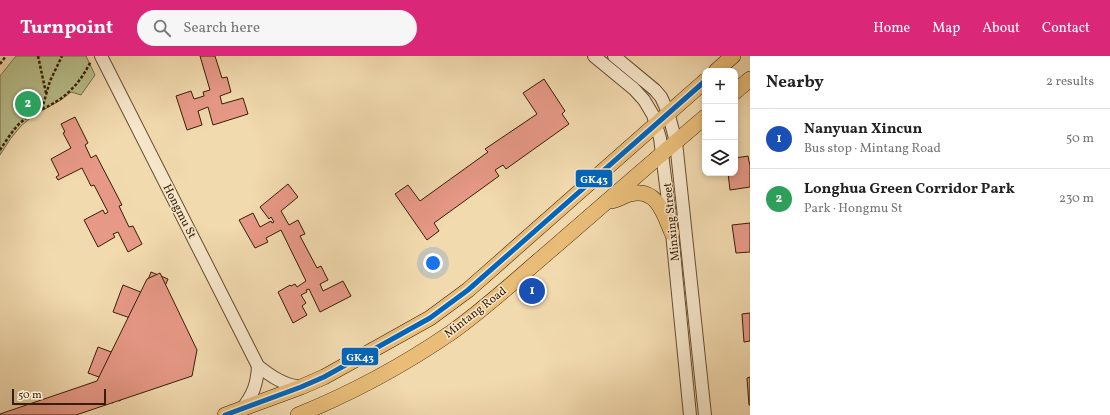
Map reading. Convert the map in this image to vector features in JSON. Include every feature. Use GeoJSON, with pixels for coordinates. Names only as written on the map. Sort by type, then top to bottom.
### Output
{"type":"FeatureCollection","features":[{"type":"Feature","properties":{"kind":"main road"},"geometry":{"type":"LineString","coordinates":[[720,68],[734,56]]}},
{"type":"Feature","properties":{"kind":"main road"},"geometry":{"type":"LineString","coordinates":[[738,89],[750,79]]}},
{"type":"Feature","properties":{"kind":"main road","name":"Mintang Road"},"geometry":{"type":"LineString","coordinates":[[225,415],[301,387],[344,366],[430,318],[461,295],[702,83]]}},
{"type":"Feature","properties":{"kind":"main road","name":"Mintang Road"},"geometry":{"type":"LineString","coordinates":[[298,415],[358,388],[452,332],[519,278],[702,120]]}},
{"type":"Feature","properties":{"kind":"main road"},"geometry":{"type":"LineString","coordinates":[[602,205],[632,194],[646,194],[652,197],[660,205],[672,233]]}},
{"type":"Feature","properties":{"kind":"street","name":"Minxing Street"},"geometry":{"type":"LineString","coordinates":[[594,56],[634,89],[644,100],[656,122],[660,138],[672,233],[690,415]]}},
{"type":"Feature","properties":{"kind":"street","name":"Minxing Street"},"geometry":{"type":"LineString","coordinates":[[614,56],[655,90],[661,97],[668,112],[676,142],[705,415]]}},
{"type":"Feature","properties":{"kind":"street","name":"Hongmu St"},"geometry":{"type":"LineString","coordinates":[[96,57],[258,366]]}},
{"type":"Feature","properties":{"kind":"street"},"geometry":{"type":"LineString","coordinates":[[258,366],[280,382],[291,386],[301,387]]}},
{"type":"Feature","properties":{"kind":"street"},"geometry":{"type":"LineString","coordinates":[[240,410],[250,399],[255,388],[258,377],[258,366]]}},
{"type":"Feature","properties":{"kind":"path"},"geometry":{"type":"LineString","coordinates":[[0,64],[6,56]]}},
{"type":"Feature","properties":{"kind":"path"},"geometry":{"type":"LineString","coordinates":[[38,56],[46,94]]}},
{"type":"Feature","properties":{"kind":"path"},"geometry":{"type":"LineString","coordinates":[[42,109],[50,81],[62,56]]}},
{"type":"Feature","properties":{"kind":"path"},"geometry":{"type":"LineString","coordinates":[[0,150],[8,137],[19,124],[30,115],[57,101],[68,93],[78,83],[96,57]]}},
{"type":"Feature","properties":{"kind":"green space"},"geometry":{"type":"Polygon","coordinates":[[[16,56],[86,56],[95,75],[81,95],[71,92],[61,100],[34,115],[21,126],[0,155],[0,76],[16,56]]]}},
{"type":"Feature","properties":{"kind":"building"},"geometry":{"type":"Polygon","coordinates":[[[200,56],[215,56],[222,78],[227,77],[231,92],[220,96],[222,104],[243,98],[248,114],[213,125],[208,107],[198,111],[202,125],[187,130],[176,96],[191,91],[194,99],[204,96],[203,92],[210,90],[200,56]]]}},
{"type":"Feature","properties":{"kind":"building"},"geometry":{"type":"Polygon","coordinates":[[[544,79],[565,111],[562,114],[569,124],[506,169],[503,165],[495,170],[499,176],[434,223],[439,231],[427,240],[395,194],[408,185],[420,201],[488,152],[485,149],[537,114],[523,93],[544,79]]]}},
{"type":"Feature","properties":{"kind":"building"},"geometry":{"type":"Polygon","coordinates":[[[75,117],[88,143],[85,145],[91,158],[96,155],[122,205],[119,206],[129,227],[133,226],[142,244],[128,252],[118,232],[113,234],[115,237],[98,247],[84,220],[103,210],[105,214],[108,212],[94,185],[91,186],[82,168],[58,180],[56,177],[59,175],[51,159],[71,148],[63,133],[65,132],[61,124],[75,117]]]}},
{"type":"Feature","properties":{"kind":"building"},"geometry":{"type":"Polygon","coordinates":[[[748,156],[750,166],[750,187],[730,190],[728,176],[738,176],[738,158],[748,156]]]}},
{"type":"Feature","properties":{"kind":"building"},"geometry":{"type":"Polygon","coordinates":[[[288,184],[298,197],[281,211],[289,225],[298,220],[305,234],[300,236],[317,268],[321,266],[328,280],[320,284],[323,291],[343,281],[351,296],[320,312],[309,289],[306,290],[307,292],[301,295],[306,303],[302,306],[307,315],[293,323],[278,292],[290,285],[295,284],[297,287],[306,281],[281,230],[266,238],[268,242],[255,248],[239,220],[253,213],[260,227],[271,221],[272,223],[274,222],[271,217],[269,219],[260,207],[288,184]]]}},
{"type":"Feature","properties":{"kind":"building"},"geometry":{"type":"Polygon","coordinates":[[[750,223],[750,252],[736,253],[732,225],[750,223]]]}},
{"type":"Feature","properties":{"kind":"building"},"geometry":{"type":"Polygon","coordinates":[[[151,272],[168,279],[159,300],[151,297],[142,322],[147,324],[142,338],[139,337],[136,346],[141,348],[136,360],[130,358],[121,382],[126,384],[120,401],[115,399],[113,403],[100,398],[107,380],[88,373],[98,347],[114,353],[112,359],[117,361],[133,319],[113,312],[123,285],[143,293],[151,272]]]}},
{"type":"Feature","properties":{"kind":"building"},"geometry":{"type":"Polygon","coordinates":[[[160,273],[197,350],[192,376],[76,415],[0,415],[97,381],[147,279],[160,273]]]}},
{"type":"Feature","properties":{"kind":"building"},"geometry":{"type":"Polygon","coordinates":[[[750,313],[750,341],[744,342],[742,314],[750,313]]]}},
{"type":"Feature","properties":{"kind":"building"},"geometry":{"type":"Polygon","coordinates":[[[750,377],[750,405],[749,405],[747,378],[750,377]]]}},
{"type":"Feature","properties":{"kind":"transit line","name":"GK43"},"geometry":{"type":"LineString","coordinates":[[225,415],[324,377],[430,318],[468,290],[702,84]]}},
{"type":"Feature","properties":{"kind":"place","name":"Longhua Green Corridor Park"},"geometry":{"type":"Point","coordinates":[28,104]}},
{"type":"Feature","properties":{"kind":"place","name":"Nanyuan Xincun"},"geometry":{"type":"Point","coordinates":[532,291]}}]}
